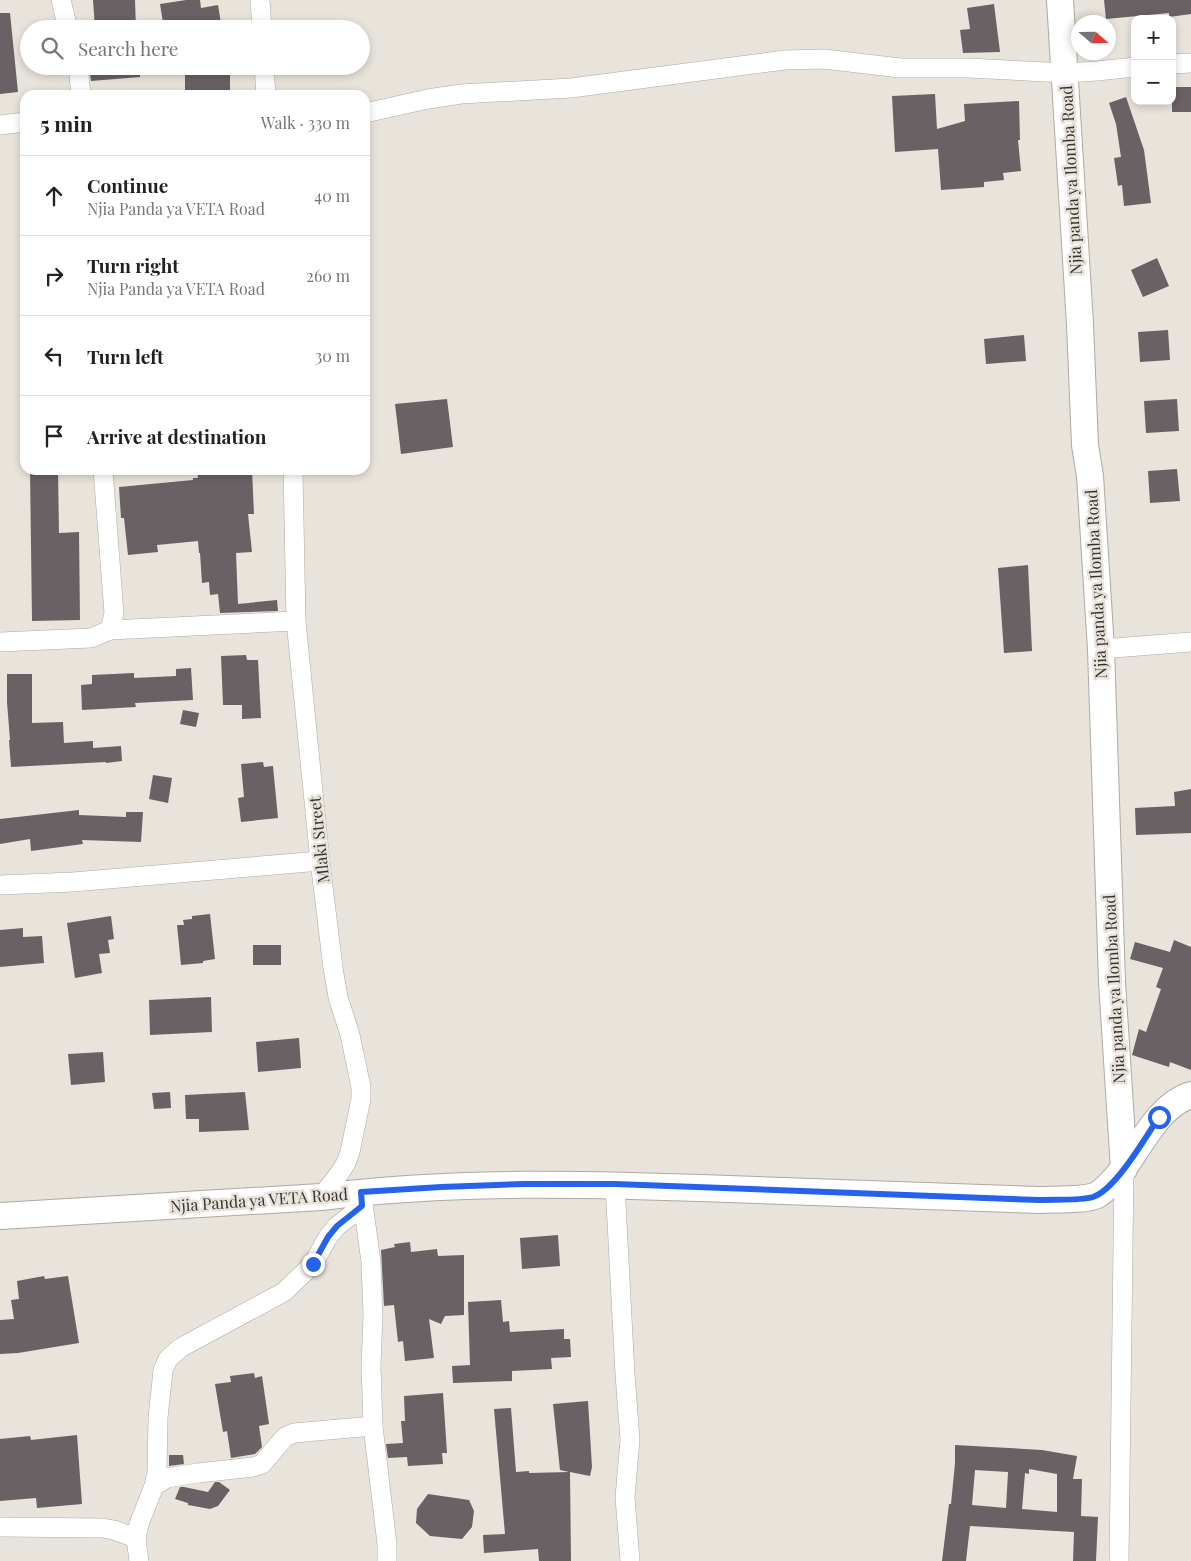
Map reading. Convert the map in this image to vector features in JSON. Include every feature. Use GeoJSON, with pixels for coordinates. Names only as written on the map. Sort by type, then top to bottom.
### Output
{"type":"FeatureCollection","features":[{"type":"Feature","properties":{"kind":"street"},"geometry":{"type":"LineString","coordinates":[[60,0],[66,20]]}},
{"type":"Feature","properties":{"kind":"street"},"geometry":{"type":"LineString","coordinates":[[260,0],[261,20]]}},
{"type":"Feature","properties":{"kind":"street","name":"Njia panda ya Ilomba Road"},"geometry":{"type":"LineString","coordinates":[[1060,0],[1086,445],[1090,476],[1101,649],[1112,982],[1124,1170]]}},
{"type":"Feature","properties":{"kind":"street"},"geometry":{"type":"LineString","coordinates":[[370,112],[461,94],[571,88],[785,60],[824,59],[900,68],[968,68],[1065,73],[1097,72],[1131,68]]}},
{"type":"Feature","properties":{"kind":"street"},"geometry":{"type":"LineString","coordinates":[[1176,64],[1191,63]]}},
{"type":"Feature","properties":{"kind":"street"},"geometry":{"type":"LineString","coordinates":[[79,75],[80,90]]}},
{"type":"Feature","properties":{"kind":"street"},"geometry":{"type":"LineString","coordinates":[[265,75],[266,90]]}},
{"type":"Feature","properties":{"kind":"street"},"geometry":{"type":"LineString","coordinates":[[0,125],[20,123]]}},
{"type":"Feature","properties":{"kind":"street"},"geometry":{"type":"LineString","coordinates":[[103,475],[114,614],[110,630]]}},
{"type":"Feature","properties":{"kind":"street","name":"Mlaki Street"},"geometry":{"type":"LineString","coordinates":[[293,475],[296,621],[320,861],[332,968],[338,997],[350,1035],[361,1093],[350,1152],[346,1163],[321,1197]]}},
{"type":"Feature","properties":{"kind":"street"},"geometry":{"type":"LineString","coordinates":[[0,642],[91,638],[110,630],[296,621]]}},
{"type":"Feature","properties":{"kind":"street"},"geometry":{"type":"LineString","coordinates":[[1101,649],[1191,642]]}},
{"type":"Feature","properties":{"kind":"street"},"geometry":{"type":"LineString","coordinates":[[0,885],[73,882],[320,861]]}},
{"type":"Feature","properties":{"kind":"street","name":"Njia Panda ya VETA Road"},"geometry":{"type":"LineString","coordinates":[[0,1216],[321,1197],[362,1199],[441,1187],[524,1184],[615,1184],[1039,1200],[1090,1198],[1104,1190],[1124,1170],[1159,1117],[1184,1097],[1191,1095]]}},
{"type":"Feature","properties":{"kind":"street"},"geometry":{"type":"LineString","coordinates":[[1119,1561],[1124,1170]]}},
{"type":"Feature","properties":{"kind":"street"},"geometry":{"type":"LineString","coordinates":[[615,1184],[630,1434],[630,1455],[625,1497],[630,1561]]}},
{"type":"Feature","properties":{"kind":"street"},"geometry":{"type":"LineString","coordinates":[[362,1199],[372,1262],[373,1316],[371,1366],[373,1426],[387,1544],[387,1561]]}},
{"type":"Feature","properties":{"kind":"street"},"geometry":{"type":"LineString","coordinates":[[139,1561],[136,1538],[157,1473],[158,1418],[163,1370],[168,1359],[180,1348],[284,1292],[313,1264],[328,1237],[362,1199]]}},
{"type":"Feature","properties":{"kind":"street"},"geometry":{"type":"LineString","coordinates":[[154,1486],[167,1478],[253,1467],[262,1464],[285,1437],[294,1433],[373,1426]]}},
{"type":"Feature","properties":{"kind":"street"},"geometry":{"type":"LineString","coordinates":[[0,1527],[102,1528],[136,1538]]}},
{"type":"Feature","properties":{"kind":"building"},"geometry":{"type":"Polygon","coordinates":[[[93,0],[135,0],[136,20],[94,20],[93,0]]]}},
{"type":"Feature","properties":{"kind":"building"},"geometry":{"type":"Polygon","coordinates":[[[200,0],[201,8],[218,5],[220,20],[163,20],[160,4],[200,0]]]}},
{"type":"Feature","properties":{"kind":"building"},"geometry":{"type":"Polygon","coordinates":[[[1104,0],[1191,0],[1191,14],[1176,16],[1169,15],[1169,13],[1131,15],[1131,17],[1116,18],[1116,15],[1106,15],[1104,0]]]}},
{"type":"Feature","properties":{"kind":"building"},"geometry":{"type":"Polygon","coordinates":[[[994,4],[1000,52],[963,53],[960,30],[970,29],[967,8],[994,4]]]}},
{"type":"Feature","properties":{"kind":"building"},"geometry":{"type":"Polygon","coordinates":[[[0,13],[10,13],[18,92],[0,94],[0,13]]]}},
{"type":"Feature","properties":{"kind":"building"},"geometry":{"type":"Polygon","coordinates":[[[90,75],[140,75],[140,77],[91,81],[90,75]]]}},
{"type":"Feature","properties":{"kind":"building"},"geometry":{"type":"Polygon","coordinates":[[[185,75],[230,75],[230,90],[185,90],[185,75]]]}},
{"type":"Feature","properties":{"kind":"building"},"geometry":{"type":"Polygon","coordinates":[[[1176,87],[1191,87],[1191,112],[1172,112],[1172,105],[1176,105],[1176,87]]]}},
{"type":"Feature","properties":{"kind":"building"},"geometry":{"type":"Polygon","coordinates":[[[935,94],[937,129],[965,121],[964,104],[1019,101],[1020,140],[1018,140],[1021,171],[1003,173],[1004,180],[984,182],[984,187],[941,190],[938,149],[895,152],[892,96],[935,94]]]}},
{"type":"Feature","properties":{"kind":"building"},"geometry":{"type":"Polygon","coordinates":[[[1126,97],[1144,150],[1151,203],[1124,206],[1122,185],[1118,186],[1114,158],[1121,157],[1116,124],[1109,103],[1126,97]]]}},
{"type":"Feature","properties":{"kind":"building"},"geometry":{"type":"Polygon","coordinates":[[[1157,258],[1169,286],[1143,297],[1131,270],[1157,258]]]}},
{"type":"Feature","properties":{"kind":"building"},"geometry":{"type":"Polygon","coordinates":[[[1168,330],[1170,360],[1140,362],[1138,332],[1168,330]]]}},
{"type":"Feature","properties":{"kind":"building"},"geometry":{"type":"Polygon","coordinates":[[[1024,335],[1026,361],[986,364],[984,339],[1024,335]]]}},
{"type":"Feature","properties":{"kind":"building"},"geometry":{"type":"Polygon","coordinates":[[[447,399],[453,447],[401,454],[395,404],[447,399]]]}},
{"type":"Feature","properties":{"kind":"building"},"geometry":{"type":"Polygon","coordinates":[[[1177,399],[1179,431],[1146,433],[1144,401],[1177,399]]]}},
{"type":"Feature","properties":{"kind":"building"},"geometry":{"type":"Polygon","coordinates":[[[1177,469],[1180,501],[1150,503],[1148,471],[1177,469]]]}},
{"type":"Feature","properties":{"kind":"building"},"geometry":{"type":"Polygon","coordinates":[[[30,475],[58,475],[59,533],[79,532],[80,620],[32,621],[30,475]]]}},
{"type":"Feature","properties":{"kind":"building"},"geometry":{"type":"Polygon","coordinates":[[[198,475],[252,475],[254,514],[248,514],[252,552],[236,553],[238,604],[277,600],[278,611],[220,613],[218,594],[210,595],[209,582],[202,583],[198,541],[157,545],[158,552],[128,555],[124,518],[121,518],[119,487],[198,478],[198,475]]]}},
{"type":"Feature","properties":{"kind":"building"},"geometry":{"type":"Polygon","coordinates":[[[1028,565],[1032,651],[1004,653],[998,568],[1028,565]]]}},
{"type":"Feature","properties":{"kind":"building"},"geometry":{"type":"Polygon","coordinates":[[[246,655],[247,660],[258,660],[261,718],[242,719],[242,705],[223,705],[221,656],[246,655]]]}},
{"type":"Feature","properties":{"kind":"building"},"geometry":{"type":"Polygon","coordinates":[[[191,668],[193,700],[135,703],[136,707],[82,710],[81,685],[92,684],[92,675],[134,673],[134,678],[176,676],[176,669],[191,668]]]}},
{"type":"Feature","properties":{"kind":"building"},"geometry":{"type":"Polygon","coordinates":[[[7,674],[32,674],[32,723],[63,722],[64,743],[93,741],[93,748],[121,746],[122,761],[11,767],[7,674]]]}},
{"type":"Feature","properties":{"kind":"building"},"geometry":{"type":"Polygon","coordinates":[[[183,710],[199,713],[196,727],[180,724],[183,710]]]}},
{"type":"Feature","properties":{"kind":"building"},"geometry":{"type":"Polygon","coordinates":[[[263,762],[264,767],[273,766],[278,818],[241,822],[238,798],[244,797],[241,764],[263,762]]]}},
{"type":"Feature","properties":{"kind":"building"},"geometry":{"type":"Polygon","coordinates":[[[153,775],[172,778],[168,803],[149,799],[153,775]]]}},
{"type":"Feature","properties":{"kind":"building"},"geometry":{"type":"Polygon","coordinates":[[[1191,789],[1191,833],[1136,835],[1135,808],[1175,806],[1174,792],[1191,789]]]}},
{"type":"Feature","properties":{"kind":"building"},"geometry":{"type":"Polygon","coordinates":[[[79,810],[79,815],[126,817],[126,812],[143,812],[141,842],[82,840],[83,844],[31,851],[30,839],[0,844],[0,819],[79,810]]]}},
{"type":"Feature","properties":{"kind":"building"},"geometry":{"type":"Polygon","coordinates":[[[210,914],[215,959],[203,961],[203,963],[181,965],[177,925],[184,925],[183,920],[192,919],[192,916],[210,914]]]}},
{"type":"Feature","properties":{"kind":"building"},"geometry":{"type":"Polygon","coordinates":[[[111,916],[114,939],[108,940],[110,953],[99,954],[102,973],[75,978],[67,923],[111,916]]]}},
{"type":"Feature","properties":{"kind":"building"},"geometry":{"type":"Polygon","coordinates":[[[23,928],[23,937],[42,936],[44,963],[0,967],[0,930],[23,928]]]}},
{"type":"Feature","properties":{"kind":"building"},"geometry":{"type":"Polygon","coordinates":[[[1174,940],[1191,947],[1191,1070],[1170,1062],[1169,1067],[1132,1055],[1139,1029],[1146,1032],[1161,989],[1156,987],[1163,968],[1130,959],[1135,942],[1170,952],[1174,940]]]}},
{"type":"Feature","properties":{"kind":"building"},"geometry":{"type":"Polygon","coordinates":[[[253,945],[281,945],[281,965],[253,965],[253,945]]]}},
{"type":"Feature","properties":{"kind":"building"},"geometry":{"type":"Polygon","coordinates":[[[211,997],[212,1032],[150,1035],[149,1000],[211,997]]]}},
{"type":"Feature","properties":{"kind":"building"},"geometry":{"type":"Polygon","coordinates":[[[299,1038],[301,1068],[258,1072],[256,1042],[299,1038]]]}},
{"type":"Feature","properties":{"kind":"building"},"geometry":{"type":"Polygon","coordinates":[[[103,1052],[105,1082],[71,1085],[68,1054],[103,1052]]]}},
{"type":"Feature","properties":{"kind":"building"},"geometry":{"type":"Polygon","coordinates":[[[170,1092],[171,1108],[154,1109],[152,1093],[170,1092]]]}},
{"type":"Feature","properties":{"kind":"building"},"geometry":{"type":"Polygon","coordinates":[[[245,1092],[249,1130],[199,1132],[199,1119],[186,1119],[185,1095],[245,1092]]]}},
{"type":"Feature","properties":{"kind":"building"},"geometry":{"type":"Polygon","coordinates":[[[558,1235],[560,1266],[522,1269],[520,1238],[558,1235]]]}},
{"type":"Feature","properties":{"kind":"building"},"geometry":{"type":"Polygon","coordinates":[[[410,1242],[411,1252],[437,1249],[438,1256],[464,1255],[464,1315],[445,1316],[441,1324],[429,1319],[434,1358],[405,1361],[403,1341],[398,1342],[394,1305],[384,1306],[381,1250],[395,1247],[394,1244],[410,1242]]]}},
{"type":"Feature","properties":{"kind":"building"},"geometry":{"type":"Polygon","coordinates":[[[44,1276],[45,1279],[68,1276],[79,1343],[0,1354],[0,1320],[14,1319],[11,1300],[19,1299],[17,1281],[44,1276]]]}},
{"type":"Feature","properties":{"kind":"building"},"geometry":{"type":"Polygon","coordinates":[[[501,1300],[503,1322],[509,1321],[510,1332],[564,1329],[564,1339],[570,1339],[571,1357],[551,1358],[552,1369],[512,1371],[512,1381],[453,1383],[452,1366],[470,1365],[468,1302],[501,1300]]]}},
{"type":"Feature","properties":{"kind":"building"},"geometry":{"type":"Polygon","coordinates":[[[254,1373],[255,1378],[262,1376],[269,1424],[259,1426],[262,1447],[255,1454],[231,1458],[227,1431],[223,1432],[215,1384],[231,1382],[230,1376],[254,1373]]]}},
{"type":"Feature","properties":{"kind":"building"},"geometry":{"type":"Polygon","coordinates":[[[443,1393],[447,1453],[442,1453],[443,1464],[408,1466],[407,1457],[388,1458],[386,1444],[403,1443],[401,1421],[405,1421],[404,1396],[443,1393]]]}},
{"type":"Feature","properties":{"kind":"building"},"geometry":{"type":"Polygon","coordinates":[[[588,1401],[592,1467],[590,1476],[570,1472],[571,1561],[539,1561],[538,1549],[484,1553],[483,1535],[505,1534],[494,1409],[511,1408],[516,1472],[569,1472],[560,1470],[553,1404],[588,1401]]]}},
{"type":"Feature","properties":{"kind":"building"},"geometry":{"type":"Polygon","coordinates":[[[77,1435],[82,1504],[37,1508],[36,1498],[0,1501],[0,1439],[30,1436],[31,1440],[77,1435]]]}},
{"type":"Feature","properties":{"kind":"building"},"geometry":{"type":"Polygon","coordinates":[[[955,1445],[1042,1450],[1077,1456],[1073,1479],[1082,1479],[1081,1516],[1098,1517],[1096,1561],[1073,1561],[1074,1532],[970,1526],[966,1561],[942,1561],[955,1463],[955,1445]],[[1029,1469],[1029,1474],[1025,1473],[1022,1509],[1057,1512],[1057,1474],[1029,1469]],[[975,1470],[972,1505],[1006,1508],[1008,1472],[975,1470]]]}},
{"type":"Feature","properties":{"kind":"building"},"geometry":{"type":"Polygon","coordinates":[[[169,1455],[183,1455],[184,1464],[169,1466],[169,1455]]]}},
{"type":"Feature","properties":{"kind":"building"},"geometry":{"type":"Polygon","coordinates":[[[215,1482],[219,1482],[230,1490],[218,1506],[210,1509],[188,1505],[188,1503],[175,1499],[180,1487],[208,1492],[215,1482]]]}},
{"type":"Feature","properties":{"kind":"building"},"geometry":{"type":"Polygon","coordinates":[[[428,1494],[469,1500],[474,1511],[472,1527],[462,1539],[430,1536],[416,1523],[417,1509],[428,1494]]]}},
{"type":"Feature","properties":{"kind":"route"},"geometry":{"type":"LineString","coordinates":[[313,1264],[328,1237],[337,1226],[362,1206],[361,1192],[524,1184],[615,1184],[1039,1200],[1090,1198],[1104,1190],[1124,1170],[1159,1117]]}}]}
